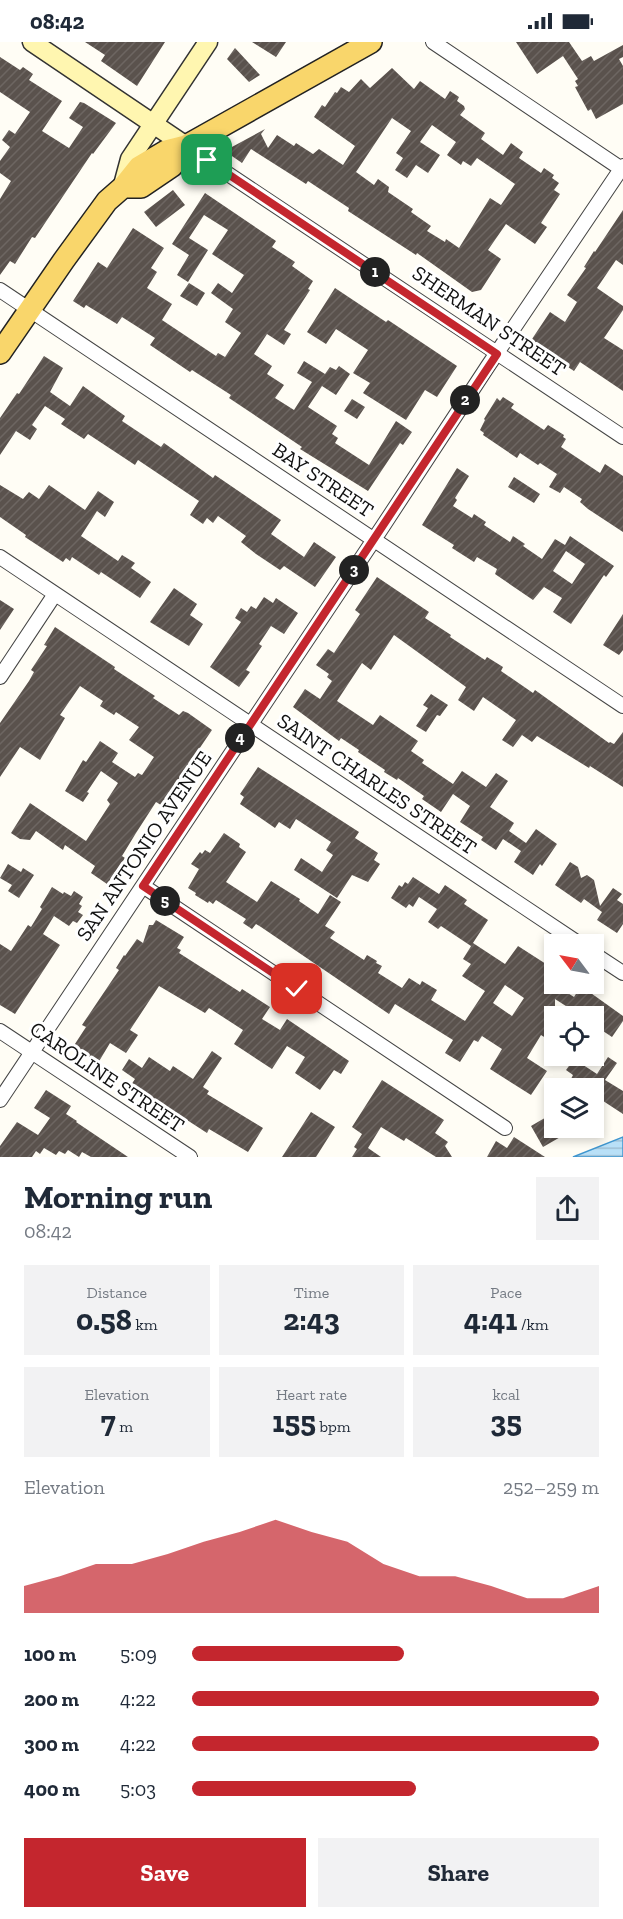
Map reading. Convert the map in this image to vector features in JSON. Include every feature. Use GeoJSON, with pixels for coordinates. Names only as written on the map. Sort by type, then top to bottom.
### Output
{"type":"FeatureCollection","features":[{"type":"Feature","properties":{"kind":"main road"},"geometry":{"type":"LineString","coordinates":[[0,353],[98,212],[123,187],[141,187],[172,166],[186,146],[371,42]]}},
{"type":"Feature","properties":{"kind":"street","name":"SHERMAN STREET"},"geometry":{"type":"LineString","coordinates":[[32,42],[623,437]]}},
{"type":"Feature","properties":{"kind":"street"},"geometry":{"type":"LineString","coordinates":[[123,187],[130,159],[208,42]]}},
{"type":"Feature","properties":{"kind":"street"},"geometry":{"type":"LineString","coordinates":[[433,42],[622,168]]}},
{"type":"Feature","properties":{"kind":"street","name":"SAN ANTONIO AVENUE"},"geometry":{"type":"LineString","coordinates":[[0,1100],[622,168]]}},
{"type":"Feature","properties":{"kind":"street","name":"BAY STREET"},"geometry":{"type":"LineString","coordinates":[[0,290],[623,706]]}},
{"type":"Feature","properties":{"kind":"street","name":"SAINT CHARLES STREET"},"geometry":{"type":"LineString","coordinates":[[0,557],[564,934]]}},
{"type":"Feature","properties":{"kind":"street"},"geometry":{"type":"LineString","coordinates":[[0,677],[55,594]]}},
{"type":"Feature","properties":{"kind":"street"},"geometry":{"type":"LineString","coordinates":[[143,886],[505,1128]]}},
{"type":"Feature","properties":{"kind":"street"},"geometry":{"type":"LineString","coordinates":[[604,961],[623,973]]}},
{"type":"Feature","properties":{"kind":"street","name":"CAROLINE STREET"},"geometry":{"type":"LineString","coordinates":[[0,1031],[190,1157]]}},
{"type":"Feature","properties":{"kind":"water"},"geometry":{"type":"Polygon","coordinates":[[[623,1137],[623,1157],[573,1157],[623,1137]]]}},
{"type":"Feature","properties":{"kind":"building"},"geometry":{"type":"Polygon","coordinates":[[[85,42],[165,42],[137,86],[101,61],[105,55],[85,42]]]}},
{"type":"Feature","properties":{"kind":"building"},"geometry":{"type":"Polygon","coordinates":[[[252,42],[286,42],[276,57],[252,42]]]}},
{"type":"Feature","properties":{"kind":"building"},"geometry":{"type":"Polygon","coordinates":[[[516,42],[569,42],[582,61],[591,56],[594,61],[623,45],[623,57],[619,59],[623,66],[623,104],[596,119],[591,109],[588,111],[575,87],[578,86],[575,81],[578,79],[563,56],[537,74],[516,42]]]}},
{"type":"Feature","properties":{"kind":"building"},"geometry":{"type":"Polygon","coordinates":[[[235,48],[260,75],[249,82],[227,59],[235,48]]]}},
{"type":"Feature","properties":{"kind":"building"},"geometry":{"type":"Polygon","coordinates":[[[0,57],[20,70],[23,67],[33,74],[29,80],[62,101],[42,131],[69,148],[83,127],[69,118],[80,102],[116,123],[92,153],[35,238],[32,237],[15,264],[10,261],[0,275],[0,199],[11,181],[0,173],[0,161],[10,147],[2,140],[9,130],[15,134],[30,112],[0,92],[0,57]]]}},
{"type":"Feature","properties":{"kind":"building"},"geometry":{"type":"Polygon","coordinates":[[[392,68],[414,89],[420,81],[445,99],[450,91],[459,97],[457,101],[464,106],[465,109],[460,115],[485,133],[481,139],[503,155],[511,143],[523,152],[519,158],[541,173],[544,168],[554,175],[552,178],[559,183],[554,190],[560,194],[541,223],[547,227],[535,244],[506,224],[488,250],[501,259],[481,290],[472,292],[417,253],[416,255],[348,211],[349,208],[308,181],[306,184],[251,149],[242,163],[229,154],[230,148],[265,129],[261,134],[268,148],[277,135],[313,154],[319,149],[343,165],[355,146],[314,117],[322,105],[325,107],[341,87],[349,92],[361,79],[370,88],[392,68]],[[392,118],[356,172],[374,185],[378,179],[389,187],[388,192],[413,209],[411,212],[431,226],[427,231],[445,242],[446,239],[459,248],[490,198],[501,205],[515,184],[477,158],[471,166],[463,161],[461,165],[447,155],[456,142],[432,125],[420,142],[440,155],[428,173],[416,165],[407,178],[395,170],[403,158],[396,153],[411,131],[392,118]]]}},
{"type":"Feature","properties":{"kind":"building"},"geometry":{"type":"Polygon","coordinates":[[[173,190],[185,205],[156,227],[144,212],[173,190]]]}},
{"type":"Feature","properties":{"kind":"building"},"geometry":{"type":"Polygon","coordinates":[[[205,193],[276,241],[272,247],[295,262],[292,266],[313,281],[308,289],[310,290],[284,330],[291,334],[284,345],[267,334],[254,354],[272,366],[267,374],[284,385],[275,398],[294,410],[312,382],[297,373],[304,361],[325,374],[330,367],[336,370],[339,366],[350,374],[336,395],[322,386],[308,407],[337,426],[332,434],[338,438],[335,443],[369,465],[396,421],[412,432],[403,445],[400,443],[368,491],[300,449],[302,447],[229,398],[231,395],[192,370],[190,372],[150,345],[155,338],[122,317],[117,324],[86,305],[84,308],[73,301],[98,262],[107,268],[133,228],[164,248],[151,268],[157,272],[147,288],[172,304],[162,320],[216,356],[218,353],[225,357],[241,333],[225,322],[233,309],[211,293],[218,283],[232,293],[244,275],[212,254],[228,230],[204,215],[189,238],[208,250],[188,282],[177,275],[189,255],[172,244],[205,193]]]}},
{"type":"Feature","properties":{"kind":"building"},"geometry":{"type":"Polygon","coordinates":[[[623,210],[623,265],[616,260],[597,288],[623,306],[623,310],[604,338],[623,350],[623,391],[580,362],[574,371],[530,342],[550,312],[565,322],[577,302],[567,295],[623,210]]]}},
{"type":"Feature","properties":{"kind":"building"},"geometry":{"type":"Polygon","coordinates":[[[189,283],[205,293],[197,306],[180,296],[189,283]]]}},
{"type":"Feature","properties":{"kind":"building"},"geometry":{"type":"Polygon","coordinates":[[[335,288],[457,366],[437,397],[425,390],[406,420],[363,393],[370,383],[353,373],[368,350],[336,329],[326,344],[307,332],[335,288]]]}},
{"type":"Feature","properties":{"kind":"building"},"geometry":{"type":"Polygon","coordinates":[[[44,356],[63,368],[50,392],[70,406],[83,386],[125,416],[122,421],[161,447],[164,443],[213,478],[215,475],[281,520],[271,534],[304,557],[314,542],[336,557],[315,587],[284,566],[280,570],[256,554],[241,542],[246,536],[218,516],[213,523],[207,518],[203,524],[190,515],[199,501],[138,460],[135,465],[88,434],[84,439],[61,424],[65,419],[45,406],[32,425],[37,429],[30,440],[16,431],[0,455],[0,418],[44,356]]]}},
{"type":"Feature","properties":{"kind":"building"},"geometry":{"type":"Polygon","coordinates":[[[503,397],[514,404],[511,408],[544,430],[548,425],[564,435],[566,439],[561,447],[600,473],[605,464],[623,476],[623,532],[588,509],[580,502],[582,499],[564,487],[560,493],[549,487],[557,474],[520,453],[517,458],[483,435],[484,433],[480,430],[484,419],[497,398],[500,401],[503,397]]]}},
{"type":"Feature","properties":{"kind":"building"},"geometry":{"type":"Polygon","coordinates":[[[352,399],[365,407],[357,419],[344,411],[352,399]]]}},
{"type":"Feature","properties":{"kind":"building"},"geometry":{"type":"Polygon","coordinates":[[[457,468],[469,476],[455,498],[457,500],[453,506],[472,518],[474,514],[486,522],[484,525],[510,542],[513,536],[542,559],[555,539],[565,545],[570,536],[614,566],[606,577],[604,575],[571,624],[553,612],[562,598],[544,587],[533,600],[495,574],[497,569],[477,557],[474,562],[452,548],[454,545],[422,525],[457,468]],[[566,551],[553,571],[572,584],[585,564],[566,551]]]}},
{"type":"Feature","properties":{"kind":"building"},"geometry":{"type":"Polygon","coordinates":[[[514,477],[540,494],[534,503],[508,487],[514,477]]]}},
{"type":"Feature","properties":{"kind":"building"},"geometry":{"type":"Polygon","coordinates":[[[0,485],[23,499],[29,492],[39,499],[49,485],[85,510],[98,491],[114,502],[105,517],[97,511],[81,536],[118,561],[122,555],[135,563],[131,568],[151,582],[140,598],[101,572],[99,575],[72,557],[70,561],[66,558],[63,562],[0,517],[0,485]]]}},
{"type":"Feature","properties":{"kind":"building"},"geometry":{"type":"Polygon","coordinates":[[[377,577],[429,612],[425,618],[451,635],[450,637],[485,660],[487,657],[503,667],[501,671],[533,693],[535,690],[609,743],[614,744],[623,732],[623,787],[537,736],[532,742],[522,735],[513,747],[502,740],[516,720],[483,697],[474,711],[458,700],[466,687],[394,635],[371,670],[362,663],[337,701],[373,725],[380,715],[418,741],[411,751],[424,760],[422,763],[453,784],[462,771],[486,787],[496,773],[508,781],[490,807],[514,823],[509,831],[526,843],[536,829],[557,844],[533,875],[514,862],[521,851],[503,839],[496,850],[481,840],[483,837],[460,822],[470,806],[453,794],[441,812],[422,799],[424,796],[398,778],[397,780],[384,772],[385,770],[358,752],[359,750],[341,738],[339,741],[293,707],[305,689],[320,699],[332,681],[327,677],[329,674],[316,665],[328,649],[334,653],[360,614],[355,610],[377,577]]]}},
{"type":"Feature","properties":{"kind":"building"},"geometry":{"type":"Polygon","coordinates":[[[174,588],[197,604],[190,615],[203,624],[189,646],[150,622],[174,588]]]}},
{"type":"Feature","properties":{"kind":"building"},"geometry":{"type":"Polygon","coordinates":[[[264,597],[273,603],[276,598],[298,613],[284,634],[271,626],[259,644],[262,646],[246,670],[250,672],[239,687],[210,667],[241,622],[235,618],[241,608],[247,612],[251,606],[256,609],[264,597]]]}},
{"type":"Feature","properties":{"kind":"building"},"geometry":{"type":"Polygon","coordinates":[[[0,600],[14,609],[0,630],[0,600]]]}},
{"type":"Feature","properties":{"kind":"building"},"geometry":{"type":"Polygon","coordinates":[[[623,614],[623,650],[619,655],[603,645],[623,614]]]}},
{"type":"Feature","properties":{"kind":"building"},"geometry":{"type":"Polygon","coordinates":[[[55,627],[155,696],[153,698],[179,715],[183,711],[188,713],[212,730],[161,805],[156,802],[122,856],[125,858],[107,884],[91,873],[95,866],[65,845],[63,850],[36,831],[30,840],[20,839],[11,833],[30,803],[86,841],[110,804],[107,800],[118,783],[101,771],[83,802],[65,791],[83,760],[86,762],[100,741],[118,753],[112,762],[135,777],[138,773],[142,775],[154,757],[129,740],[139,727],[116,712],[114,715],[100,706],[103,701],[80,686],[60,715],[65,718],[40,760],[20,747],[0,777],[0,723],[29,681],[34,672],[31,670],[47,646],[44,645],[55,627]]]}},
{"type":"Feature","properties":{"kind":"building"},"geometry":{"type":"Polygon","coordinates":[[[431,694],[448,705],[440,716],[437,715],[426,732],[416,726],[428,708],[423,705],[431,694]]]}},
{"type":"Feature","properties":{"kind":"building"},"geometry":{"type":"Polygon","coordinates":[[[258,767],[359,832],[355,838],[378,853],[374,860],[380,864],[368,882],[352,875],[337,898],[294,870],[301,858],[322,872],[333,855],[326,850],[331,842],[296,819],[290,829],[279,822],[275,828],[240,804],[244,797],[240,794],[258,767]]]}},
{"type":"Feature","properties":{"kind":"building"},"geometry":{"type":"Polygon","coordinates":[[[224,833],[240,844],[239,847],[246,852],[226,882],[257,902],[271,881],[300,899],[299,901],[318,914],[330,895],[341,902],[325,926],[335,932],[330,938],[364,960],[367,955],[377,961],[376,963],[382,966],[378,973],[402,988],[409,978],[420,985],[422,981],[437,990],[431,1000],[465,1021],[485,991],[462,976],[471,964],[463,959],[473,943],[505,964],[518,946],[544,963],[544,994],[569,994],[574,997],[576,994],[592,994],[623,1016],[623,1021],[612,1037],[604,1032],[604,1006],[566,1006],[555,999],[555,1006],[544,1006],[544,1037],[541,1035],[527,1058],[547,1071],[531,1095],[490,1069],[502,1049],[482,1036],[478,1042],[474,1040],[460,1062],[445,1053],[453,1040],[395,1004],[389,1014],[261,927],[256,924],[252,929],[243,923],[246,919],[216,900],[213,904],[209,901],[208,903],[195,895],[196,893],[188,888],[199,869],[191,864],[200,852],[202,854],[205,850],[210,853],[224,833]],[[505,985],[493,1003],[512,1016],[524,998],[505,985]]]}},
{"type":"Feature","properties":{"kind":"building"},"geometry":{"type":"Polygon","coordinates":[[[570,862],[578,867],[581,878],[587,875],[594,880],[600,906],[613,888],[622,894],[617,900],[623,904],[623,924],[617,933],[597,920],[602,912],[584,899],[581,903],[555,885],[570,862]]]}},
{"type":"Feature","properties":{"kind":"building"},"geometry":{"type":"Polygon","coordinates":[[[8,864],[21,872],[23,868],[34,875],[19,898],[8,891],[12,885],[0,878],[8,864]]]}},
{"type":"Feature","properties":{"kind":"building"},"geometry":{"type":"Polygon","coordinates":[[[413,877],[439,894],[445,885],[467,900],[464,904],[488,920],[471,946],[441,926],[438,929],[428,922],[437,909],[419,897],[413,907],[409,904],[406,908],[391,898],[399,885],[402,887],[405,882],[408,884],[413,877]]]}},
{"type":"Feature","properties":{"kind":"building"},"geometry":{"type":"Polygon","coordinates":[[[52,887],[63,894],[64,892],[71,896],[74,891],[83,897],[79,904],[82,906],[78,912],[83,915],[77,923],[73,921],[69,926],[54,916],[43,934],[60,945],[15,1014],[0,1005],[0,944],[11,951],[28,925],[31,927],[52,887]]]}},
{"type":"Feature","properties":{"kind":"building"},"geometry":{"type":"Polygon","coordinates":[[[156,920],[184,937],[177,948],[181,950],[179,953],[240,992],[242,989],[270,1007],[262,1019],[280,1030],[287,1019],[349,1061],[341,1074],[334,1070],[320,1090],[295,1073],[305,1057],[287,1046],[272,1069],[234,1044],[243,1030],[209,1008],[205,1013],[159,986],[130,1030],[138,1035],[126,1053],[110,1043],[98,1063],[73,1047],[86,1027],[82,1025],[119,970],[116,968],[124,955],[137,939],[143,943],[149,925],[153,925],[156,920]]]}},
{"type":"Feature","properties":{"kind":"building"},"geometry":{"type":"Polygon","coordinates":[[[212,1051],[222,1058],[203,1087],[209,1091],[207,1094],[263,1128],[248,1152],[209,1129],[207,1133],[142,1091],[139,1095],[129,1088],[135,1079],[122,1070],[129,1059],[142,1068],[149,1057],[170,1071],[173,1066],[193,1079],[212,1051]]]}},
{"type":"Feature","properties":{"kind":"building"},"geometry":{"type":"Polygon","coordinates":[[[608,1057],[617,1063],[605,1080],[623,1091],[623,1114],[604,1102],[604,1078],[572,1078],[573,1075],[566,1070],[569,1066],[585,1066],[597,1074],[608,1057]]]}},
{"type":"Feature","properties":{"kind":"building"},"geometry":{"type":"Polygon","coordinates":[[[382,1080],[444,1120],[435,1133],[448,1142],[445,1146],[452,1157],[436,1157],[406,1138],[404,1141],[381,1127],[368,1148],[381,1157],[352,1157],[357,1149],[354,1147],[362,1134],[352,1127],[382,1080]]]}},
{"type":"Feature","properties":{"kind":"building"},"geometry":{"type":"Polygon","coordinates":[[[46,1090],[71,1106],[66,1114],[128,1157],[91,1157],[82,1152],[79,1157],[68,1150],[65,1154],[59,1151],[56,1155],[44,1148],[40,1154],[36,1151],[32,1157],[0,1157],[0,1146],[17,1122],[38,1135],[50,1118],[34,1108],[46,1090]]]}},
{"type":"Feature","properties":{"kind":"building"},"geometry":{"type":"Polygon","coordinates":[[[311,1112],[335,1127],[316,1157],[282,1157],[311,1112]]]}},
{"type":"Feature","properties":{"kind":"building"},"geometry":{"type":"Polygon","coordinates":[[[544,1118],[544,1138],[559,1138],[543,1147],[531,1126],[544,1118]]]}},
{"type":"Feature","properties":{"kind":"building"},"geometry":{"type":"Polygon","coordinates":[[[514,1137],[545,1157],[487,1157],[496,1141],[507,1148],[514,1137]]]}},
{"type":"Feature","properties":{"kind":"route"},"geometry":{"type":"LineString","coordinates":[[207,160],[497,354],[143,886],[297,989]]}}]}
